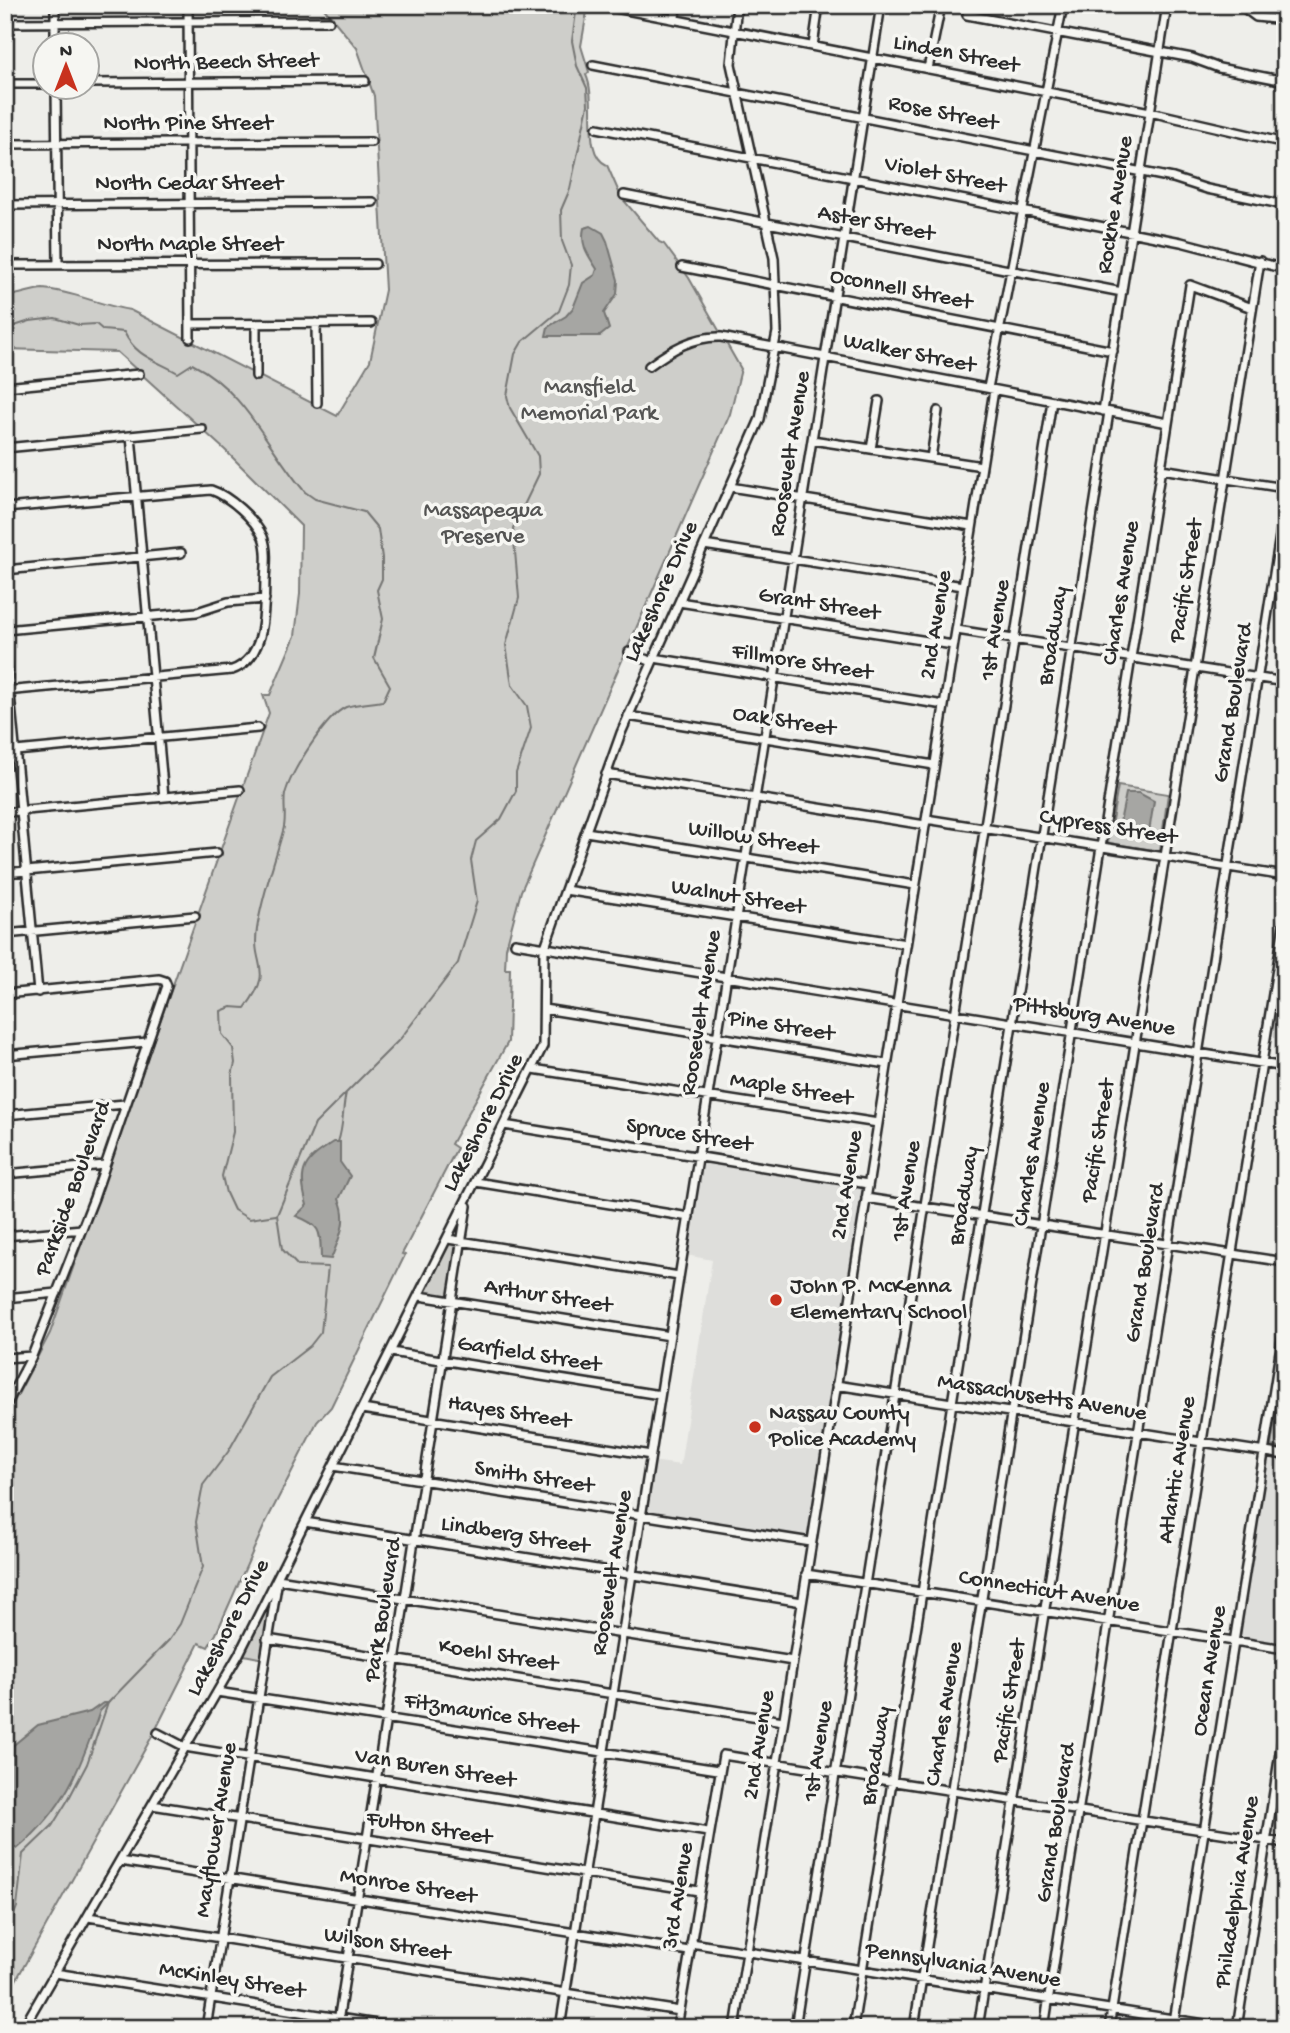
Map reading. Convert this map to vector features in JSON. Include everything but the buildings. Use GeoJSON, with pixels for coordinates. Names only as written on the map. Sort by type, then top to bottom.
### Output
{"type":"FeatureCollection","features":[{"type":"Feature","properties":{"kind":"street"},"geometry":{"type":"LineString","coordinates":[[55,5],[55,32]]}},
{"type":"Feature","properties":{"kind":"street"},"geometry":{"type":"LineString","coordinates":[[188,5],[190,338]]}},
{"type":"Feature","properties":{"kind":"street","name":"Linden Street"},"geometry":{"type":"LineString","coordinates":[[600,5],[1150,112],[1285,143]]}},
{"type":"Feature","properties":{"kind":"street"},"geometry":{"type":"LineString","coordinates":[[675,19],[676,5]]}},
{"type":"Feature","properties":{"kind":"street","name":"Lakeshore Drive"},"geometry":{"type":"LineString","coordinates":[[23,2028],[217,1692],[278,1579],[543,1046],[545,947],[628,716],[760,419],[775,347],[774,258],[731,64],[737,5]]}},
{"type":"Feature","properties":{"kind":"street"},"geometry":{"type":"LineString","coordinates":[[813,46],[819,5]]}},
{"type":"Feature","properties":{"kind":"street","name":"Roosevelt Avenue"},"geometry":{"type":"LineString","coordinates":[[560,2028],[881,5]]}},
{"type":"Feature","properties":{"kind":"street"},"geometry":{"type":"LineString","coordinates":[[928,69],[941,5]]}},
{"type":"Feature","properties":{"kind":"street","name":"2nd Avenue"},"geometry":{"type":"LineString","coordinates":[[735,2028],[957,630],[999,329],[1063,5]]}},
{"type":"Feature","properties":{"kind":"street","name":"Rockne Avenue"},"geometry":{"type":"LineString","coordinates":[[1106,411],[1167,5]]}},
{"type":"Feature","properties":{"kind":"street"},"geometry":{"type":"LineString","coordinates":[[1240,5],[1256,17],[1285,20]]}},
{"type":"Feature","properties":{"kind":"street"},"geometry":{"type":"LineString","coordinates":[[967,15],[1160,52],[1285,81]]}},
{"type":"Feature","properties":{"kind":"street"},"geometry":{"type":"LineString","coordinates":[[5,23],[329,21]]}},
{"type":"Feature","properties":{"kind":"street","name":"Rose Street"},"geometry":{"type":"LineString","coordinates":[[593,65],[1141,172],[1285,205]]}},
{"type":"Feature","properties":{"kind":"street","name":"North Beech Street"},"geometry":{"type":"LineString","coordinates":[[102,83],[365,81]]}},
{"type":"Feature","properties":{"kind":"street"},"geometry":{"type":"LineString","coordinates":[[5,84],[32,83]]}},
{"type":"Feature","properties":{"kind":"street"},"geometry":{"type":"LineString","coordinates":[[56,102],[58,265]]}},
{"type":"Feature","properties":{"kind":"street","name":"Violet Street"},"geometry":{"type":"LineString","coordinates":[[597,128],[1132,232],[1285,269]]}},
{"type":"Feature","properties":{"kind":"street","name":"North Pine Street"},"geometry":{"type":"LineString","coordinates":[[5,144],[371,142]]}},
{"type":"Feature","properties":{"kind":"street","name":"Aster Street"},"geometry":{"type":"LineString","coordinates":[[624,195],[1122,292]]}},
{"type":"Feature","properties":{"kind":"street","name":"North Cedar Street"},"geometry":{"type":"LineString","coordinates":[[5,205],[373,202]]}},
{"type":"Feature","properties":{"kind":"street","name":"Pacific Street"},"geometry":{"type":"LineString","coordinates":[[978,2028],[1259,261]]}},
{"type":"Feature","properties":{"kind":"street","name":"North Maple Street"},"geometry":{"type":"LineString","coordinates":[[5,265],[375,264]]}},
{"type":"Feature","properties":{"kind":"street","name":"Oconnell Street"},"geometry":{"type":"LineString","coordinates":[[682,267],[1113,351]]}},
{"type":"Feature","properties":{"kind":"street","name":"Charles Avenue"},"geometry":{"type":"LineString","coordinates":[[915,2028],[1190,285],[1252,308]]}},
{"type":"Feature","properties":{"kind":"street"},"geometry":{"type":"LineString","coordinates":[[316,323],[317,402]]}},
{"type":"Feature","properties":{"kind":"street"},"geometry":{"type":"LineString","coordinates":[[190,324],[371,323]]}},
{"type":"Feature","properties":{"kind":"street"},"geometry":{"type":"LineString","coordinates":[[256,324],[256,376]]}},
{"type":"Feature","properties":{"kind":"street","name":"Walker Street"},"geometry":{"type":"LineString","coordinates":[[649,366],[666,354],[704,337],[721,337],[1168,424]]}},
{"type":"Feature","properties":{"kind":"street"},"geometry":{"type":"LineString","coordinates":[[5,387],[139,374]]}},
{"type":"Feature","properties":{"kind":"street"},"geometry":{"type":"LineString","coordinates":[[871,449],[879,401]]}},
{"type":"Feature","properties":{"kind":"street","name":"1st Avenue"},"geometry":{"type":"LineString","coordinates":[[795,2028],[1052,401]]}},
{"type":"Feature","properties":{"kind":"street"},"geometry":{"type":"LineString","coordinates":[[931,458],[938,411]]}},
{"type":"Feature","properties":{"kind":"street","name":"Broadway"},"geometry":{"type":"LineString","coordinates":[[853,2028],[1072,648],[1106,411]]}},
{"type":"Feature","properties":{"kind":"street"},"geometry":{"type":"LineString","coordinates":[[5,448],[202,429]]}},
{"type":"Feature","properties":{"kind":"street"},"geometry":{"type":"LineString","coordinates":[[131,436],[164,797]]}},
{"type":"Feature","properties":{"kind":"street"},"geometry":{"type":"LineString","coordinates":[[812,440],[982,466]]}},
{"type":"Feature","properties":{"kind":"street"},"geometry":{"type":"LineString","coordinates":[[1161,469],[1285,488]]}},
{"type":"Feature","properties":{"kind":"street"},"geometry":{"type":"LineString","coordinates":[[730,487],[972,526]]}},
{"type":"Feature","properties":{"kind":"street"},"geometry":{"type":"LineString","coordinates":[[5,509],[136,496],[215,492],[254,524],[264,540],[265,599],[261,632],[253,653],[243,665],[232,670],[7,691]]}},
{"type":"Feature","properties":{"kind":"street","name":"Grand Boulevard"},"geometry":{"type":"LineString","coordinates":[[1044,2028],[1285,504]]}},
{"type":"Feature","properties":{"kind":"street"},"geometry":{"type":"LineString","coordinates":[[704,545],[963,586]]}},
{"type":"Feature","properties":{"kind":"street"},"geometry":{"type":"LineString","coordinates":[[5,569],[181,552]]}},
{"type":"Feature","properties":{"kind":"street"},"geometry":{"type":"LineString","coordinates":[[5,629],[197,612],[228,602],[265,599]]}},
{"type":"Feature","properties":{"kind":"street","name":"Grant Street"},"geometry":{"type":"LineString","coordinates":[[679,602],[953,645]]}},
{"type":"Feature","properties":{"kind":"street"},"geometry":{"type":"LineString","coordinates":[[957,630],[1285,682]]}},
{"type":"Feature","properties":{"kind":"street"},"geometry":{"type":"LineString","coordinates":[[5,640],[7,691],[16,751],[38,992],[5,994]]}},
{"type":"Feature","properties":{"kind":"street","name":"Fillmore Street"},"geometry":{"type":"LineString","coordinates":[[629,652],[653,660],[944,705]]}},
{"type":"Feature","properties":{"kind":"street","name":"Oak Street"},"geometry":{"type":"LineString","coordinates":[[628,716],[934,765]]}},
{"type":"Feature","properties":{"kind":"street"},"geometry":{"type":"LineString","coordinates":[[5,752],[258,728]]}},
{"type":"Feature","properties":{"kind":"street","name":"Cypress Street"},"geometry":{"type":"LineString","coordinates":[[606,774],[755,798],[984,828],[1285,876]]}},
{"type":"Feature","properties":{"kind":"street"},"geometry":{"type":"LineString","coordinates":[[5,812],[240,790]]}},
{"type":"Feature","properties":{"kind":"street","name":"Willow Street"},"geometry":{"type":"LineString","coordinates":[[586,832],[915,885]]}},
{"type":"Feature","properties":{"kind":"street"},"geometry":{"type":"LineString","coordinates":[[5,873],[217,853]]}},
{"type":"Feature","properties":{"kind":"street","name":"Walnut Street"},"geometry":{"type":"LineString","coordinates":[[565,890],[906,944]]}},
{"type":"Feature","properties":{"kind":"street"},"geometry":{"type":"LineString","coordinates":[[5,933],[195,916]]}},
{"type":"Feature","properties":{"kind":"street","name":"Atlantic Avenue"},"geometry":{"type":"LineString","coordinates":[[1109,2028],[1285,918]]}},
{"type":"Feature","properties":{"kind":"street","name":"Pittsburg Avenue"},"geometry":{"type":"LineString","coordinates":[[515,943],[1285,1068]]}},
{"type":"Feature","properties":{"kind":"street","name":"Parkside Boulevard"},"geometry":{"type":"LineString","coordinates":[[5,1408],[32,1356],[82,1229],[167,989],[165,981],[38,992]]}},
{"type":"Feature","properties":{"kind":"street","name":"Pine Street"},"geometry":{"type":"LineString","coordinates":[[544,1009],[887,1063]]}},
{"type":"Feature","properties":{"kind":"street"},"geometry":{"type":"LineString","coordinates":[[5,1055],[147,1042]]}},
{"type":"Feature","properties":{"kind":"street","name":"Maple Street"},"geometry":{"type":"LineString","coordinates":[[533,1069],[878,1124]]}},
{"type":"Feature","properties":{"kind":"street"},"geometry":{"type":"LineString","coordinates":[[5,1115],[125,1104]]}},
{"type":"Feature","properties":{"kind":"street","name":"Spruce Street"},"geometry":{"type":"LineString","coordinates":[[504,1125],[868,1184]]}},
{"type":"Feature","properties":{"kind":"street"},"geometry":{"type":"LineString","coordinates":[[5,1174],[105,1165]]}},
{"type":"Feature","properties":{"kind":"street"},"geometry":{"type":"LineString","coordinates":[[476,1182],[689,1217]]}},
{"type":"Feature","properties":{"kind":"street","name":"Park Boulevard"},"geometry":{"type":"LineString","coordinates":[[337,2028],[468,1198]]}},
{"type":"Feature","properties":{"kind":"street"},"geometry":{"type":"LineString","coordinates":[[866,1198],[1285,1262]]}},
{"type":"Feature","properties":{"kind":"street"},"geometry":{"type":"LineString","coordinates":[[5,1236],[82,1229]]}},
{"type":"Feature","properties":{"kind":"street"},"geometry":{"type":"LineString","coordinates":[[448,1239],[679,1276]]}},
{"type":"Feature","properties":{"kind":"street"},"geometry":{"type":"LineString","coordinates":[[5,1298],[57,1293]]}},
{"type":"Feature","properties":{"kind":"street","name":"Arthur Street"},"geometry":{"type":"LineString","coordinates":[[419,1296],[670,1336]]}},
{"type":"Feature","properties":{"kind":"street","name":"Ocean Avenue"},"geometry":{"type":"LineString","coordinates":[[1173,2028],[1285,1320]]}},
{"type":"Feature","properties":{"kind":"street","name":"Garfield Street"},"geometry":{"type":"LineString","coordinates":[[391,1352],[660,1395]]}},
{"type":"Feature","properties":{"kind":"street"},"geometry":{"type":"LineString","coordinates":[[5,1358],[32,1356]]}},
{"type":"Feature","properties":{"kind":"street","name":"Massachusetts Avenue"},"geometry":{"type":"LineString","coordinates":[[836,1385],[1285,1455]]}},
{"type":"Feature","properties":{"kind":"street","name":"Hayes Street"},"geometry":{"type":"LineString","coordinates":[[362,1409],[651,1455]]}},
{"type":"Feature","properties":{"kind":"street","name":"Smith Street"},"geometry":{"type":"LineString","coordinates":[[334,1466],[811,1542]]}},
{"type":"Feature","properties":{"kind":"street","name":"Lindberg Street"},"geometry":{"type":"LineString","coordinates":[[305,1522],[802,1602]]}},
{"type":"Feature","properties":{"kind":"street","name":"Connecticut Avenue"},"geometry":{"type":"LineString","coordinates":[[806,1574],[1285,1649]]}},
{"type":"Feature","properties":{"kind":"street"},"geometry":{"type":"LineString","coordinates":[[267,1639],[278,1579],[793,1661]]}},
{"type":"Feature","properties":{"kind":"street","name":"Koehl Street"},"geometry":{"type":"LineString","coordinates":[[267,1639],[783,1721]]}},
{"type":"Feature","properties":{"kind":"street","name":"Mayflower Avenue"},"geometry":{"type":"LineString","coordinates":[[206,2028],[267,1639]]}},
{"type":"Feature","properties":{"kind":"street","name":"Fitzmaurice Street"},"geometry":{"type":"LineString","coordinates":[[217,1692],[718,1770]]}},
{"type":"Feature","properties":{"kind":"street","name":"Philadelphia Avenue"},"geometry":{"type":"LineString","coordinates":[[1237,2028],[1285,1721]]}},
{"type":"Feature","properties":{"kind":"street","name":"Van Buren Street"},"geometry":{"type":"LineString","coordinates":[[158,1732],[185,1747],[248,1759],[708,1832]]}},
{"type":"Feature","properties":{"kind":"street"},"geometry":{"type":"LineString","coordinates":[[718,1770],[723,1755],[1285,1843]]}},
{"type":"Feature","properties":{"kind":"street","name":"3rd Avenue"},"geometry":{"type":"LineString","coordinates":[[677,2028],[718,1770]]}},
{"type":"Feature","properties":{"kind":"street","name":"Fulton Street"},"geometry":{"type":"LineString","coordinates":[[152,1805],[699,1891]]}},
{"type":"Feature","properties":{"kind":"street","name":"Monroe Street"},"geometry":{"type":"LineString","coordinates":[[120,1861],[575,1933],[690,1947]]}},
{"type":"Feature","properties":{"kind":"street","name":"Wilson Street"},"geometry":{"type":"LineString","coordinates":[[88,1917],[680,2011]]}},
{"type":"Feature","properties":{"kind":"street","name":"Pennsylvania Avenue"},"geometry":{"type":"LineString","coordinates":[[690,1947],[747,1952],[1230,2028]]}},
{"type":"Feature","properties":{"kind":"street","name":"McKinley Street"},"geometry":{"type":"LineString","coordinates":[[55,1973],[402,2028]]}},
{"type":"Feature","properties":{"kind":"street"},"geometry":{"type":"LineString","coordinates":[[5,2026],[16,2028]]}},
{"type":"Feature","properties":{"kind":"shaded area"},"geometry":{"type":"Polygon","coordinates":[[[591,226],[603,233],[607,241],[618,280],[617,294],[604,313],[609,329],[600,336],[546,336],[548,327],[566,316],[573,308],[583,283],[595,275],[597,269],[583,240],[584,228],[591,226]]]}},
{"type":"Feature","properties":{"kind":"shaded area"},"geometry":{"type":"Polygon","coordinates":[[[1126,793],[1139,793],[1154,801],[1149,832],[1145,836],[1118,832],[1126,793]]]}},
{"type":"Feature","properties":{"kind":"shaded area"},"geometry":{"type":"Polygon","coordinates":[[[334,1142],[340,1142],[340,1162],[350,1176],[339,1199],[343,1222],[331,1259],[321,1258],[320,1236],[316,1227],[296,1216],[307,1205],[303,1183],[306,1167],[316,1155],[334,1142]]]}},
{"type":"Feature","properties":{"kind":"shaded area"},"geometry":{"type":"Polygon","coordinates":[[[701,1160],[864,1186],[807,1537],[644,1511],[652,1461],[680,1465],[681,1460],[712,1260],[686,1255],[701,1160]]]}},
{"type":"Feature","properties":{"kind":"shaded area"},"geometry":{"type":"Polygon","coordinates":[[[1267,1458],[1285,1461],[1285,1644],[1238,1636],[1267,1458]]]}},
{"type":"Feature","properties":{"kind":"shaded area"},"geometry":{"type":"Polygon","coordinates":[[[103,1703],[108,1703],[100,1711],[69,1787],[47,1819],[17,1849],[5,1841],[5,1752],[38,1725],[90,1712],[103,1703]]]}},
{"type":"Feature","properties":{"kind":"green space","name":"Massapequa Preserve"},"geometry":{"type":"Polygon","coordinates":[[[321,5],[588,6],[581,46],[589,72],[586,75],[591,98],[594,150],[599,159],[607,165],[621,197],[659,242],[664,244],[689,278],[741,369],[730,414],[521,891],[506,948],[505,969],[510,969],[508,1042],[451,1144],[457,1148],[402,1254],[405,1255],[331,1407],[317,1422],[265,1524],[216,1634],[208,1647],[199,1643],[155,1731],[5,2000],[5,1419],[50,1333],[269,713],[263,695],[270,695],[295,636],[300,594],[301,526],[225,450],[117,352],[5,349],[5,296],[43,289],[65,292],[130,310],[337,416],[370,361],[385,290],[374,96],[357,48],[321,5]]]}},
{"type":"Feature","properties":{"kind":"green space"},"geometry":{"type":"Polygon","coordinates":[[[1118,786],[1168,794],[1160,851],[1108,843],[1118,786]]]}},
{"type":"Feature","properties":{"kind":"green space"},"geometry":{"type":"Polygon","coordinates":[[[448,1239],[462,1241],[452,1301],[420,1296],[448,1239]]]}},
{"type":"Feature","properties":{"kind":"green space"},"geometry":{"type":"Polygon","coordinates":[[[1285,1367],[1285,1448],[1271,1446],[1285,1367]]]}},
{"type":"Feature","properties":{"kind":"green space"},"geometry":{"type":"Polygon","coordinates":[[[278,1579],[264,1659],[239,1654],[278,1579]]]}},
{"type":"Feature","properties":{"kind":"waterway"},"geometry":{"type":"LineString","coordinates":[[5,1938],[17,1907],[23,1854],[52,1826],[68,1800],[87,1764],[108,1703],[169,1640],[180,1624],[203,1567],[196,1522],[203,1485],[228,1452],[270,1377],[310,1346],[321,1332],[328,1267],[298,1266],[282,1249],[277,1215],[315,1124],[401,1038],[458,963],[477,901],[471,860],[476,841],[501,819],[516,791],[516,773],[531,728],[527,706],[512,685],[506,645],[519,598],[513,528],[539,474],[538,456],[510,408],[507,396],[515,354],[522,342],[559,311],[569,285],[571,265],[562,241],[561,210],[570,189],[588,105],[587,88],[577,66],[572,41],[577,5]]}},
{"type":"Feature","properties":{"kind":"waterway"},"geometry":{"type":"LineString","coordinates":[[5,329],[30,321],[55,318],[79,325],[96,324],[103,330],[124,332],[141,353],[178,373],[192,364],[227,389],[305,492],[315,499],[364,512],[378,529],[382,579],[377,590],[383,619],[374,658],[390,686],[383,701],[350,706],[338,712],[319,733],[294,772],[285,794],[284,826],[259,916],[256,942],[261,975],[259,984],[245,1008],[231,1007],[221,1011],[222,1034],[233,1048],[235,1063],[232,1075],[233,1132],[222,1176],[226,1193],[234,1210],[249,1219],[276,1215]]}},
{"type":"Feature","properties":{"kind":"waterway"},"geometry":{"type":"LineString","coordinates":[[338,1142],[346,1093]]}},
{"type":"Feature","properties":{"kind":"place","name":"John P. McKenna Elementary School"},"geometry":{"type":"Point","coordinates":[776,1300]}},
{"type":"Feature","properties":{"kind":"place","name":"Nassau County Police Academy"},"geometry":{"type":"Point","coordinates":[755,1427]}},
{"type":"Feature","properties":{"kind":"park label","name":"Mansfield Memorial Park"},"geometry":{"type":"Point","coordinates":[589,401]}}]}
